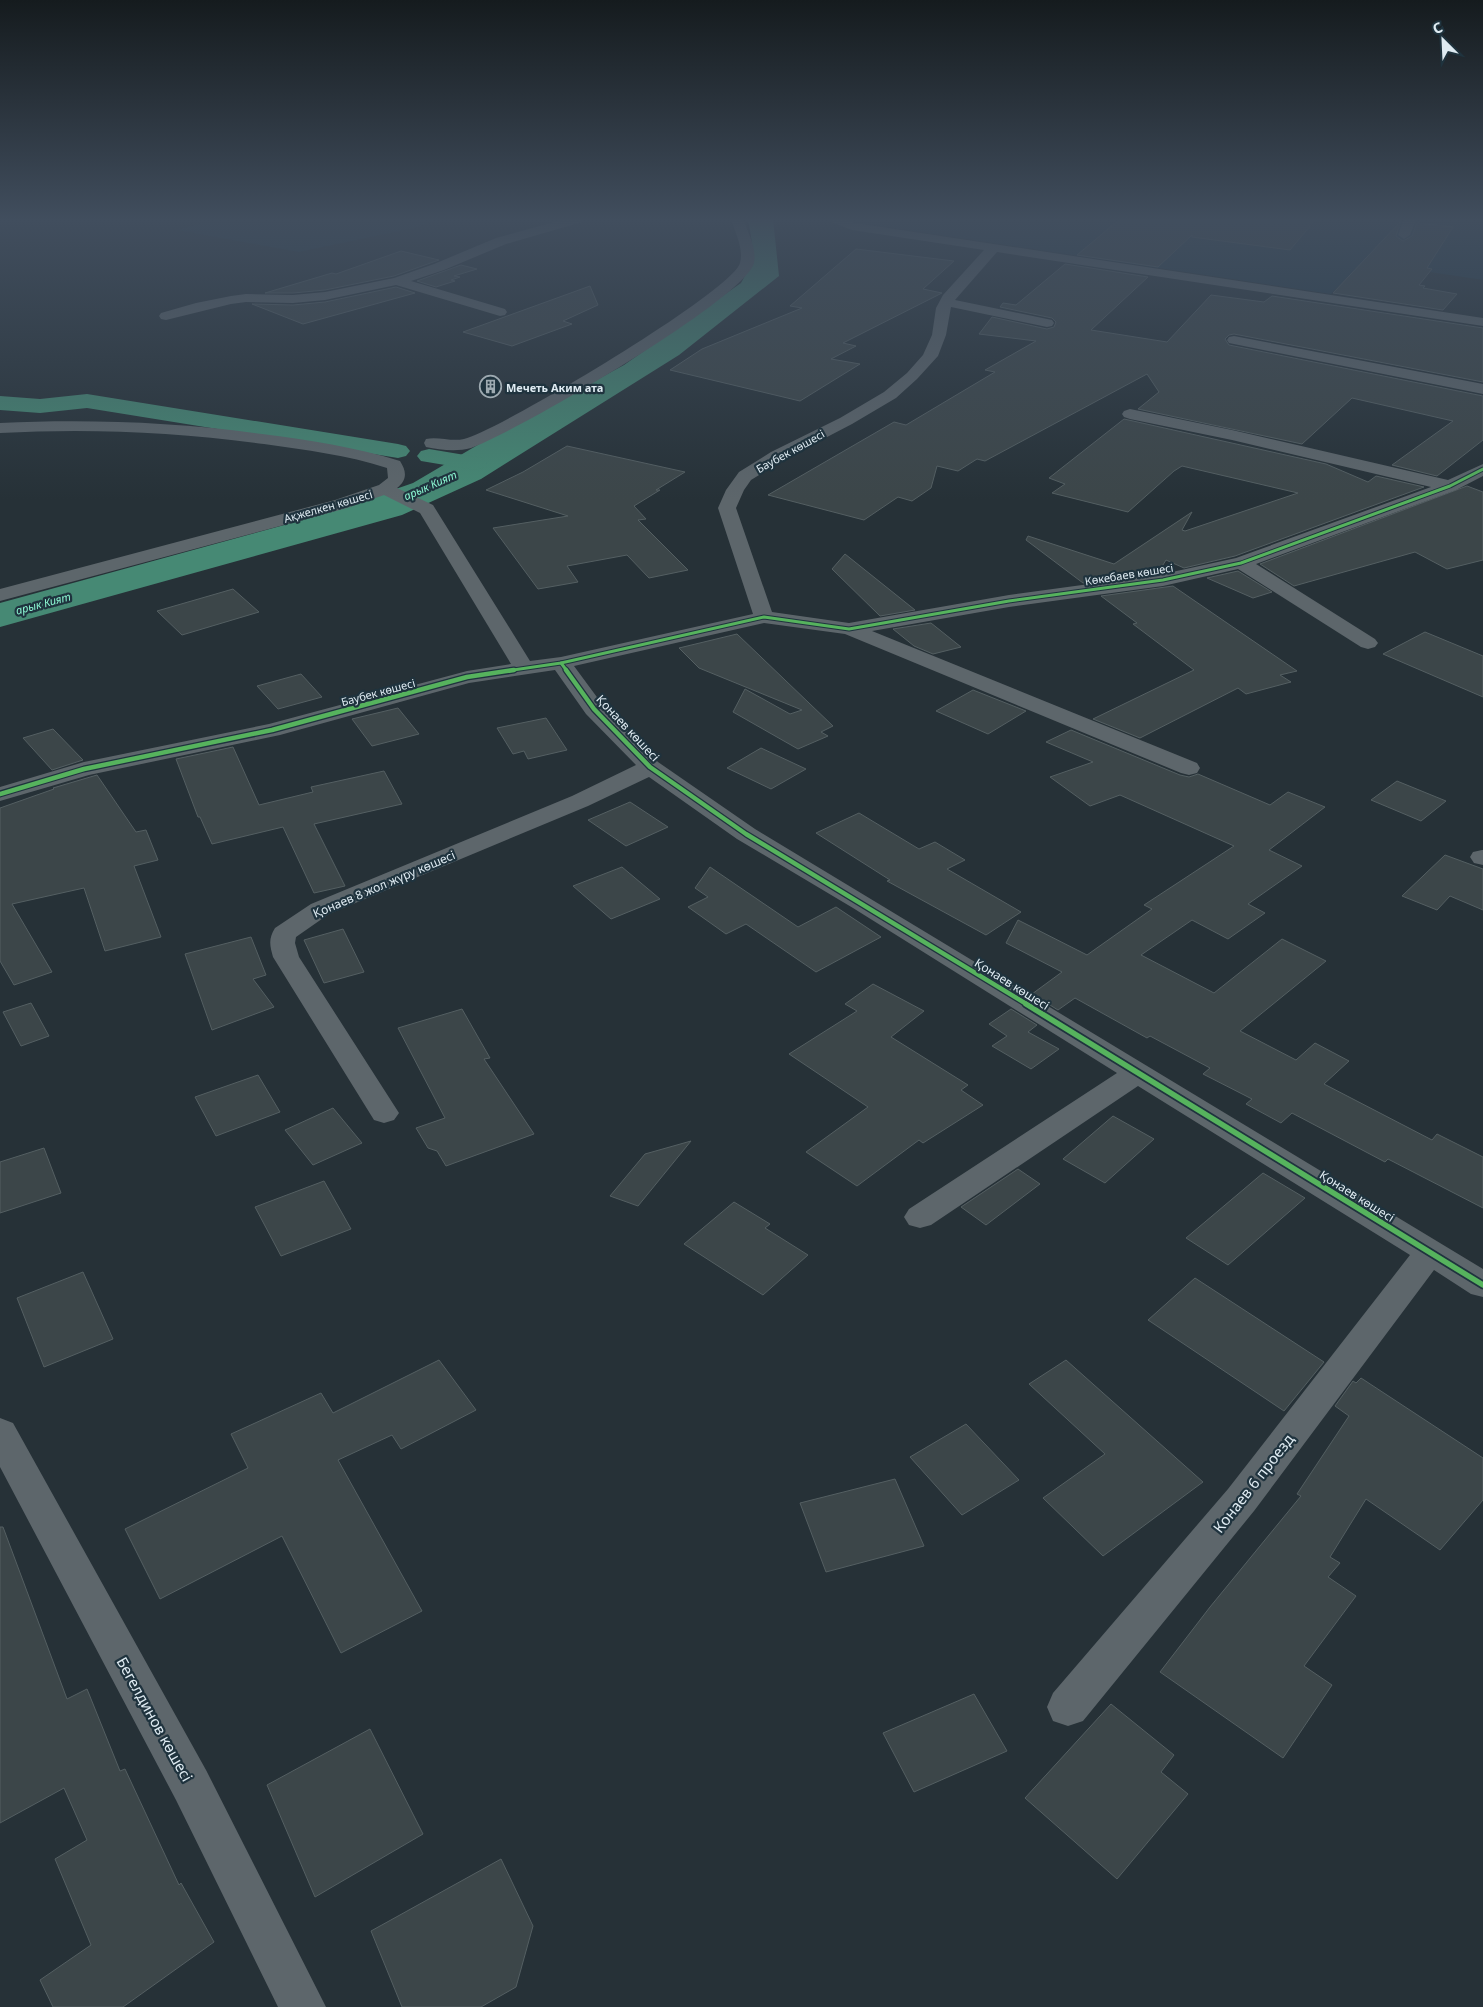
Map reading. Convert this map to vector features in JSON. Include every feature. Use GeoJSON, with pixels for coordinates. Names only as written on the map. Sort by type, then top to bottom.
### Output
{"type":"FeatureCollection","features":[{"type":"Feature","properties":{"kind":"street"},"geometry":{"type":"LineString","coordinates":[[166,316],[177,313]]}},
{"type":"Feature","properties":{"kind":"street"},"geometry":{"type":"LineString","coordinates":[[432,443],[446,446],[466,444],[508,426],[620,361],[690,313]]}},
{"type":"Feature","properties":{"kind":"street","name":"Баубек көшесі"},"geometry":{"type":"LineString","coordinates":[[0,794],[84,769],[272,730],[468,677],[561,663],[764,617],[727,508],[735,490],[744,476],[890,395],[912,376],[930,356],[938,335],[942,313]]}},
{"type":"Feature","properties":{"kind":"street"},"geometry":{"type":"LineString","coordinates":[[998,313],[1048,323]]}},
{"type":"Feature","properties":{"kind":"street"},"geometry":{"type":"LineString","coordinates":[[1421,313],[1483,322]]}},
{"type":"Feature","properties":{"kind":"street"},"geometry":{"type":"LineString","coordinates":[[1234,340],[1483,388]]}},
{"type":"Feature","properties":{"kind":"street"},"geometry":{"type":"LineString","coordinates":[[1130,414],[1232,435],[1450,486]]}},
{"type":"Feature","properties":{"kind":"street"},"geometry":{"type":"LineString","coordinates":[[0,428],[82,426],[177,428],[295,443],[358,454],[394,465],[456,430]]}},
{"type":"Feature","properties":{"kind":"street","name":"Ақжелкен көшесі"},"geometry":{"type":"LineString","coordinates":[[0,595],[341,504],[386,490],[396,480],[397,472],[394,465]]}},
{"type":"Feature","properties":{"kind":"street","name":"Көкебаев көшесі"},"geometry":{"type":"LineString","coordinates":[[764,617],[849,629],[926,618],[1009,601],[1163,580],[1241,563],[1450,486],[1483,469]]}},
{"type":"Feature","properties":{"kind":"street"},"geometry":{"type":"LineString","coordinates":[[386,490],[427,509],[524,668]]}},
{"type":"Feature","properties":{"kind":"street"},"geometry":{"type":"LineString","coordinates":[[1241,563],[1368,643]]}},
{"type":"Feature","properties":{"kind":"street"},"geometry":{"type":"LineString","coordinates":[[849,629],[1189,768]]}},
{"type":"Feature","properties":{"kind":"street","name":"Қонаев көшесі"},"geometry":{"type":"LineString","coordinates":[[561,663],[594,709],[650,767],[746,834],[862,903],[1483,1285]]}},
{"type":"Feature","properties":{"kind":"street","name":"Қонаев 8 жол жүру көшесі"},"geometry":{"type":"LineString","coordinates":[[384,1113],[286,957],[282,943],[284,934],[320,909],[571,805],[650,767]]}},
{"type":"Feature","properties":{"kind":"street"},"geometry":{"type":"LineString","coordinates":[[920,1217],[1137,1072]]}},
{"type":"Feature","properties":{"kind":"street","name":"Конаев 6 проезд"},"geometry":{"type":"LineString","coordinates":[[1068,1707],[1241,1500],[1430,1252]]}},
{"type":"Feature","properties":{"kind":"street","name":"Бегелдинов көшесі"},"geometry":{"type":"LineString","coordinates":[[0,1433],[190,1785],[303,2007]]}},
{"type":"Feature","properties":{"kind":"water","name":"арык Кият"},"geometry":{"type":"Polygon","coordinates":[[[699,313],[733,313],[679,355],[481,479],[402,515],[0,627],[0,603],[321,515],[413,483],[481,443],[624,365],[699,313]]]}},
{"type":"Feature","properties":{"kind":"building"},"geometry":{"type":"Polygon","coordinates":[[[274,313],[344,313],[303,324],[274,313]]]}},
{"type":"Feature","properties":{"kind":"building"},"geometry":{"type":"Polygon","coordinates":[[[516,313],[581,313],[563,321],[572,324],[512,346],[463,332],[516,313]]]}},
{"type":"Feature","properties":{"kind":"building"},"geometry":{"type":"Polygon","coordinates":[[[791,313],[903,313],[843,343],[856,346],[831,359],[860,364],[800,401],[670,370],[702,349],[791,313]]]}},
{"type":"Feature","properties":{"kind":"building"},"geometry":{"type":"Polygon","coordinates":[[[1027,313],[1110,313],[1091,330],[1167,342],[1194,313],[1382,313],[1483,328],[1483,382],[1234,334],[1229,335],[1225,339],[1229,345],[1483,396],[1483,440],[1437,476],[1392,465],[1453,421],[1352,398],[1302,444],[1138,409],[1159,392],[1147,374],[985,461],[977,459],[958,471],[937,466],[931,488],[912,501],[898,497],[864,520],[768,495],[894,422],[906,425],[995,372],[985,370],[1036,341],[979,334],[992,317],[1047,329],[1054,327],[1056,322],[1052,318],[1027,313]]]}},
{"type":"Feature","properties":{"kind":"building"},"geometry":{"type":"Polygon","coordinates":[[[1124,419],[1326,464],[1368,482],[1376,476],[1424,487],[1235,556],[1184,568],[1166,560],[1158,573],[1083,583],[1026,540],[1028,536],[1114,564],[1192,512],[1182,530],[1185,531],[1298,493],[1182,466],[1128,512],[1052,493],[1065,484],[1049,478],[1124,419]]]}},
{"type":"Feature","properties":{"kind":"building"},"geometry":{"type":"Polygon","coordinates":[[[567,446],[685,472],[634,506],[646,519],[638,520],[688,570],[649,578],[627,555],[567,566],[578,582],[538,589],[493,528],[568,516],[486,490],[523,472],[567,446]]]}},
{"type":"Feature","properties":{"kind":"building"},"geometry":{"type":"Polygon","coordinates":[[[1467,486],[1483,492],[1483,560],[1447,569],[1415,552],[1294,586],[1260,564],[1467,486]]]}},
{"type":"Feature","properties":{"kind":"building"},"geometry":{"type":"Polygon","coordinates":[[[845,554],[915,610],[880,616],[832,569],[845,554]]]}},
{"type":"Feature","properties":{"kind":"building"},"geometry":{"type":"Polygon","coordinates":[[[1238,571],[1272,592],[1253,598],[1207,578],[1238,571]]]}},
{"type":"Feature","properties":{"kind":"building"},"geometry":{"type":"Polygon","coordinates":[[[1173,586],[1297,671],[1280,675],[1291,682],[1246,694],[1238,688],[1140,738],[1093,719],[1194,670],[1133,624],[1137,623],[1101,596],[1173,586]]]}},
{"type":"Feature","properties":{"kind":"building"},"geometry":{"type":"Polygon","coordinates":[[[233,589],[259,612],[182,635],[157,611],[233,589]]]}},
{"type":"Feature","properties":{"kind":"building"},"geometry":{"type":"Polygon","coordinates":[[[931,623],[961,647],[933,654],[914,646],[893,629],[931,623]]]}},
{"type":"Feature","properties":{"kind":"building"},"geometry":{"type":"Polygon","coordinates":[[[1425,632],[1483,656],[1483,697],[1383,654],[1425,632]]]}},
{"type":"Feature","properties":{"kind":"building"},"geometry":{"type":"Polygon","coordinates":[[[737,634],[833,726],[821,732],[828,736],[798,749],[733,712],[745,689],[790,714],[802,710],[699,668],[679,648],[737,634]]]}},
{"type":"Feature","properties":{"kind":"building"},"geometry":{"type":"Polygon","coordinates":[[[301,674],[322,697],[278,709],[257,686],[301,674]]]}},
{"type":"Feature","properties":{"kind":"building"},"geometry":{"type":"Polygon","coordinates":[[[973,690],[1026,711],[988,734],[936,711],[973,690]]]}},
{"type":"Feature","properties":{"kind":"building"},"geometry":{"type":"Polygon","coordinates":[[[398,708],[419,734],[372,746],[352,719],[398,708]]]}},
{"type":"Feature","properties":{"kind":"building"},"geometry":{"type":"Polygon","coordinates":[[[546,718],[567,750],[528,759],[524,751],[513,754],[497,728],[546,718]]]}},
{"type":"Feature","properties":{"kind":"building"},"geometry":{"type":"Polygon","coordinates":[[[53,729],[83,760],[52,770],[23,738],[53,729]]]}},
{"type":"Feature","properties":{"kind":"building"},"geometry":{"type":"Polygon","coordinates":[[[1071,730],[1180,775],[1189,777],[1198,774],[1270,805],[1288,792],[1325,807],[1269,850],[1302,866],[1248,904],[1265,913],[1228,939],[1192,920],[1141,955],[1214,993],[1282,939],[1326,961],[1240,1031],[1296,1060],[1315,1043],[1349,1061],[1324,1084],[1432,1140],[1437,1134],[1483,1157],[1483,1208],[1388,1159],[1385,1162],[1292,1113],[1281,1123],[1246,1104],[1252,1099],[1203,1074],[1210,1068],[1150,1036],[1147,1038],[1075,998],[1058,1010],[1032,994],[1062,972],[1006,943],[1018,920],[1087,955],[1152,909],[1144,905],[1234,846],[1120,795],[1090,806],[1050,777],[1093,762],[1046,742],[1071,730]]]}},
{"type":"Feature","properties":{"kind":"building"},"geometry":{"type":"Polygon","coordinates":[[[233,747],[259,805],[313,792],[311,787],[384,771],[402,804],[314,824],[345,886],[314,893],[283,827],[212,844],[200,817],[198,817],[176,759],[233,747]]]}},
{"type":"Feature","properties":{"kind":"building"},"geometry":{"type":"Polygon","coordinates":[[[761,748],[806,769],[771,789],[727,768],[761,748]]]}},
{"type":"Feature","properties":{"kind":"building"},"geometry":{"type":"Polygon","coordinates":[[[97,775],[136,832],[146,830],[158,860],[134,866],[161,937],[105,951],[84,888],[12,904],[52,972],[14,985],[0,961],[0,808],[53,788],[97,775]]]}},
{"type":"Feature","properties":{"kind":"building"},"geometry":{"type":"Polygon","coordinates":[[[1397,781],[1446,801],[1421,821],[1371,800],[1397,781]]]}},
{"type":"Feature","properties":{"kind":"building"},"geometry":{"type":"Polygon","coordinates":[[[630,802],[668,827],[626,846],[588,820],[630,802]]]}},
{"type":"Feature","properties":{"kind":"building"},"geometry":{"type":"Polygon","coordinates":[[[859,813],[919,849],[935,842],[965,860],[947,869],[1021,912],[986,935],[887,881],[890,880],[816,833],[859,813]]]}},
{"type":"Feature","properties":{"kind":"building"},"geometry":{"type":"Polygon","coordinates":[[[1445,855],[1483,869],[1483,910],[1450,896],[1437,910],[1402,896],[1445,855]]]}},
{"type":"Feature","properties":{"kind":"building"},"geometry":{"type":"Polygon","coordinates":[[[622,867],[660,899],[611,919],[573,886],[622,867]]]}},
{"type":"Feature","properties":{"kind":"building"},"geometry":{"type":"Polygon","coordinates":[[[710,867],[798,927],[836,907],[881,937],[816,972],[746,924],[726,934],[688,907],[708,897],[695,888],[710,867]]]}},
{"type":"Feature","properties":{"kind":"building"},"geometry":{"type":"Polygon","coordinates":[[[343,929],[364,972],[324,983],[304,940],[343,929]]]}},
{"type":"Feature","properties":{"kind":"building"},"geometry":{"type":"Polygon","coordinates":[[[251,937],[266,975],[253,979],[274,1007],[212,1030],[185,954],[251,937]]]}},
{"type":"Feature","properties":{"kind":"building"},"geometry":{"type":"Polygon","coordinates":[[[873,984],[924,1011],[891,1037],[968,1085],[961,1090],[983,1105],[923,1143],[919,1140],[857,1186],[806,1152],[868,1107],[789,1054],[857,1011],[845,1004],[873,984]]]}},
{"type":"Feature","properties":{"kind":"building"},"geometry":{"type":"Polygon","coordinates":[[[31,1003],[49,1036],[21,1046],[3,1012],[31,1003]]]}},
{"type":"Feature","properties":{"kind":"building"},"geometry":{"type":"Polygon","coordinates":[[[462,1009],[490,1058],[484,1059],[534,1134],[446,1166],[437,1151],[428,1148],[416,1128],[445,1118],[398,1028],[462,1009]]]}},
{"type":"Feature","properties":{"kind":"building"},"geometry":{"type":"Polygon","coordinates":[[[1011,1009],[1037,1025],[1028,1032],[1059,1049],[1031,1069],[992,1046],[1007,1036],[989,1024],[1011,1009]]]}},
{"type":"Feature","properties":{"kind":"building"},"geometry":{"type":"Polygon","coordinates":[[[258,1075],[280,1112],[216,1136],[195,1097],[258,1075]]]}},
{"type":"Feature","properties":{"kind":"building"},"geometry":{"type":"Polygon","coordinates":[[[333,1108],[362,1143],[313,1165],[285,1130],[333,1108]]]}},
{"type":"Feature","properties":{"kind":"building"},"geometry":{"type":"Polygon","coordinates":[[[1113,1116],[1154,1139],[1105,1183],[1063,1159],[1113,1116]]]}},
{"type":"Feature","properties":{"kind":"building"},"geometry":{"type":"Polygon","coordinates":[[[691,1141],[638,1206],[610,1196],[645,1154],[691,1141]]]}},
{"type":"Feature","properties":{"kind":"building"},"geometry":{"type":"Polygon","coordinates":[[[44,1148],[61,1193],[0,1213],[0,1162],[44,1148]]]}},
{"type":"Feature","properties":{"kind":"building"},"geometry":{"type":"Polygon","coordinates":[[[1018,1169],[1040,1184],[986,1225],[961,1207],[1018,1169]]]}},
{"type":"Feature","properties":{"kind":"building"},"geometry":{"type":"Polygon","coordinates":[[[1263,1173],[1305,1198],[1228,1265],[1186,1238],[1263,1173]]]}},
{"type":"Feature","properties":{"kind":"building"},"geometry":{"type":"Polygon","coordinates":[[[324,1181],[351,1229],[281,1256],[255,1207],[324,1181]]]}},
{"type":"Feature","properties":{"kind":"building"},"geometry":{"type":"Polygon","coordinates":[[[734,1202],[770,1224],[765,1228],[808,1255],[763,1295],[684,1244],[734,1202]]]}},
{"type":"Feature","properties":{"kind":"building"},"geometry":{"type":"Polygon","coordinates":[[[83,1272],[113,1339],[44,1367],[17,1298],[83,1272]]]}},
{"type":"Feature","properties":{"kind":"building"},"geometry":{"type":"Polygon","coordinates":[[[1195,1278],[1324,1362],[1284,1411],[1148,1320],[1195,1278]]]}},
{"type":"Feature","properties":{"kind":"building"},"geometry":{"type":"Polygon","coordinates":[[[439,1360],[476,1410],[401,1449],[392,1435],[338,1460],[422,1611],[341,1653],[282,1536],[160,1599],[125,1529],[248,1468],[231,1434],[321,1393],[333,1413],[439,1360]]]}},
{"type":"Feature","properties":{"kind":"building"},"geometry":{"type":"Polygon","coordinates":[[[1066,1360],[1203,1482],[1103,1556],[1043,1498],[1105,1454],[1029,1384],[1066,1360]]]}},
{"type":"Feature","properties":{"kind":"building"},"geometry":{"type":"Polygon","coordinates":[[[1361,1378],[1483,1458],[1483,1500],[1440,1550],[1366,1499],[1330,1557],[1340,1563],[1328,1577],[1356,1596],[1304,1666],[1332,1685],[1283,1758],[1160,1672],[1210,1607],[1301,1496],[1297,1494],[1349,1416],[1335,1406],[1353,1381],[1356,1383],[1361,1378]]]}},
{"type":"Feature","properties":{"kind":"building"},"geometry":{"type":"Polygon","coordinates":[[[966,1424],[1019,1480],[962,1515],[910,1457],[966,1424]]]}},
{"type":"Feature","properties":{"kind":"building"},"geometry":{"type":"Polygon","coordinates":[[[895,1479],[924,1546],[826,1572],[800,1503],[895,1479]]]}},
{"type":"Feature","properties":{"kind":"building"},"geometry":{"type":"Polygon","coordinates":[[[0,1527],[3,1527],[67,1699],[87,1689],[120,1771],[125,1769],[179,1885],[181,1883],[214,1942],[123,2007],[53,2007],[40,1980],[91,1945],[55,1859],[87,1840],[64,1788],[0,1823],[0,1527]]]}},
{"type":"Feature","properties":{"kind":"building"},"geometry":{"type":"Polygon","coordinates":[[[974,1694],[1007,1751],[914,1792],[883,1733],[974,1694]]]}},
{"type":"Feature","properties":{"kind":"building"},"geometry":{"type":"Polygon","coordinates":[[[1111,1704],[1174,1755],[1161,1772],[1188,1794],[1117,1879],[1025,1798],[1111,1704]]]}},
{"type":"Feature","properties":{"kind":"building"},"geometry":{"type":"Polygon","coordinates":[[[370,1729],[423,1834],[315,1897],[267,1785],[370,1729]]]}},
{"type":"Feature","properties":{"kind":"building"},"geometry":{"type":"Polygon","coordinates":[[[501,1859],[533,1926],[516,1987],[481,2007],[402,2007],[371,1931],[501,1859]]]}},
{"type":"Feature","properties":{"kind":"waterway"},"geometry":{"type":"LineString","coordinates":[[0,403],[40,406],[87,401],[398,451]]}},
{"type":"Feature","properties":{"kind":"waterway"},"geometry":{"type":"LineString","coordinates":[[429,456],[475,463]]}},
{"type":"Feature","properties":{"kind":"cycle path"},"geometry":{"type":"LineString","coordinates":[[0,794],[84,769],[272,730],[467,677],[561,663],[764,617],[849,629],[1009,601],[1163,580],[1241,563],[1450,486],[1483,469]]}},
{"type":"Feature","properties":{"kind":"cycle path"},"geometry":{"type":"LineString","coordinates":[[561,663],[594,709],[650,767],[746,834],[862,903],[1483,1285]]}},
{"type":"Feature","properties":{"kind":"place","name":"Мечеть Аким ата"},"geometry":{"type":"Point","coordinates":[490,387]}}]}
